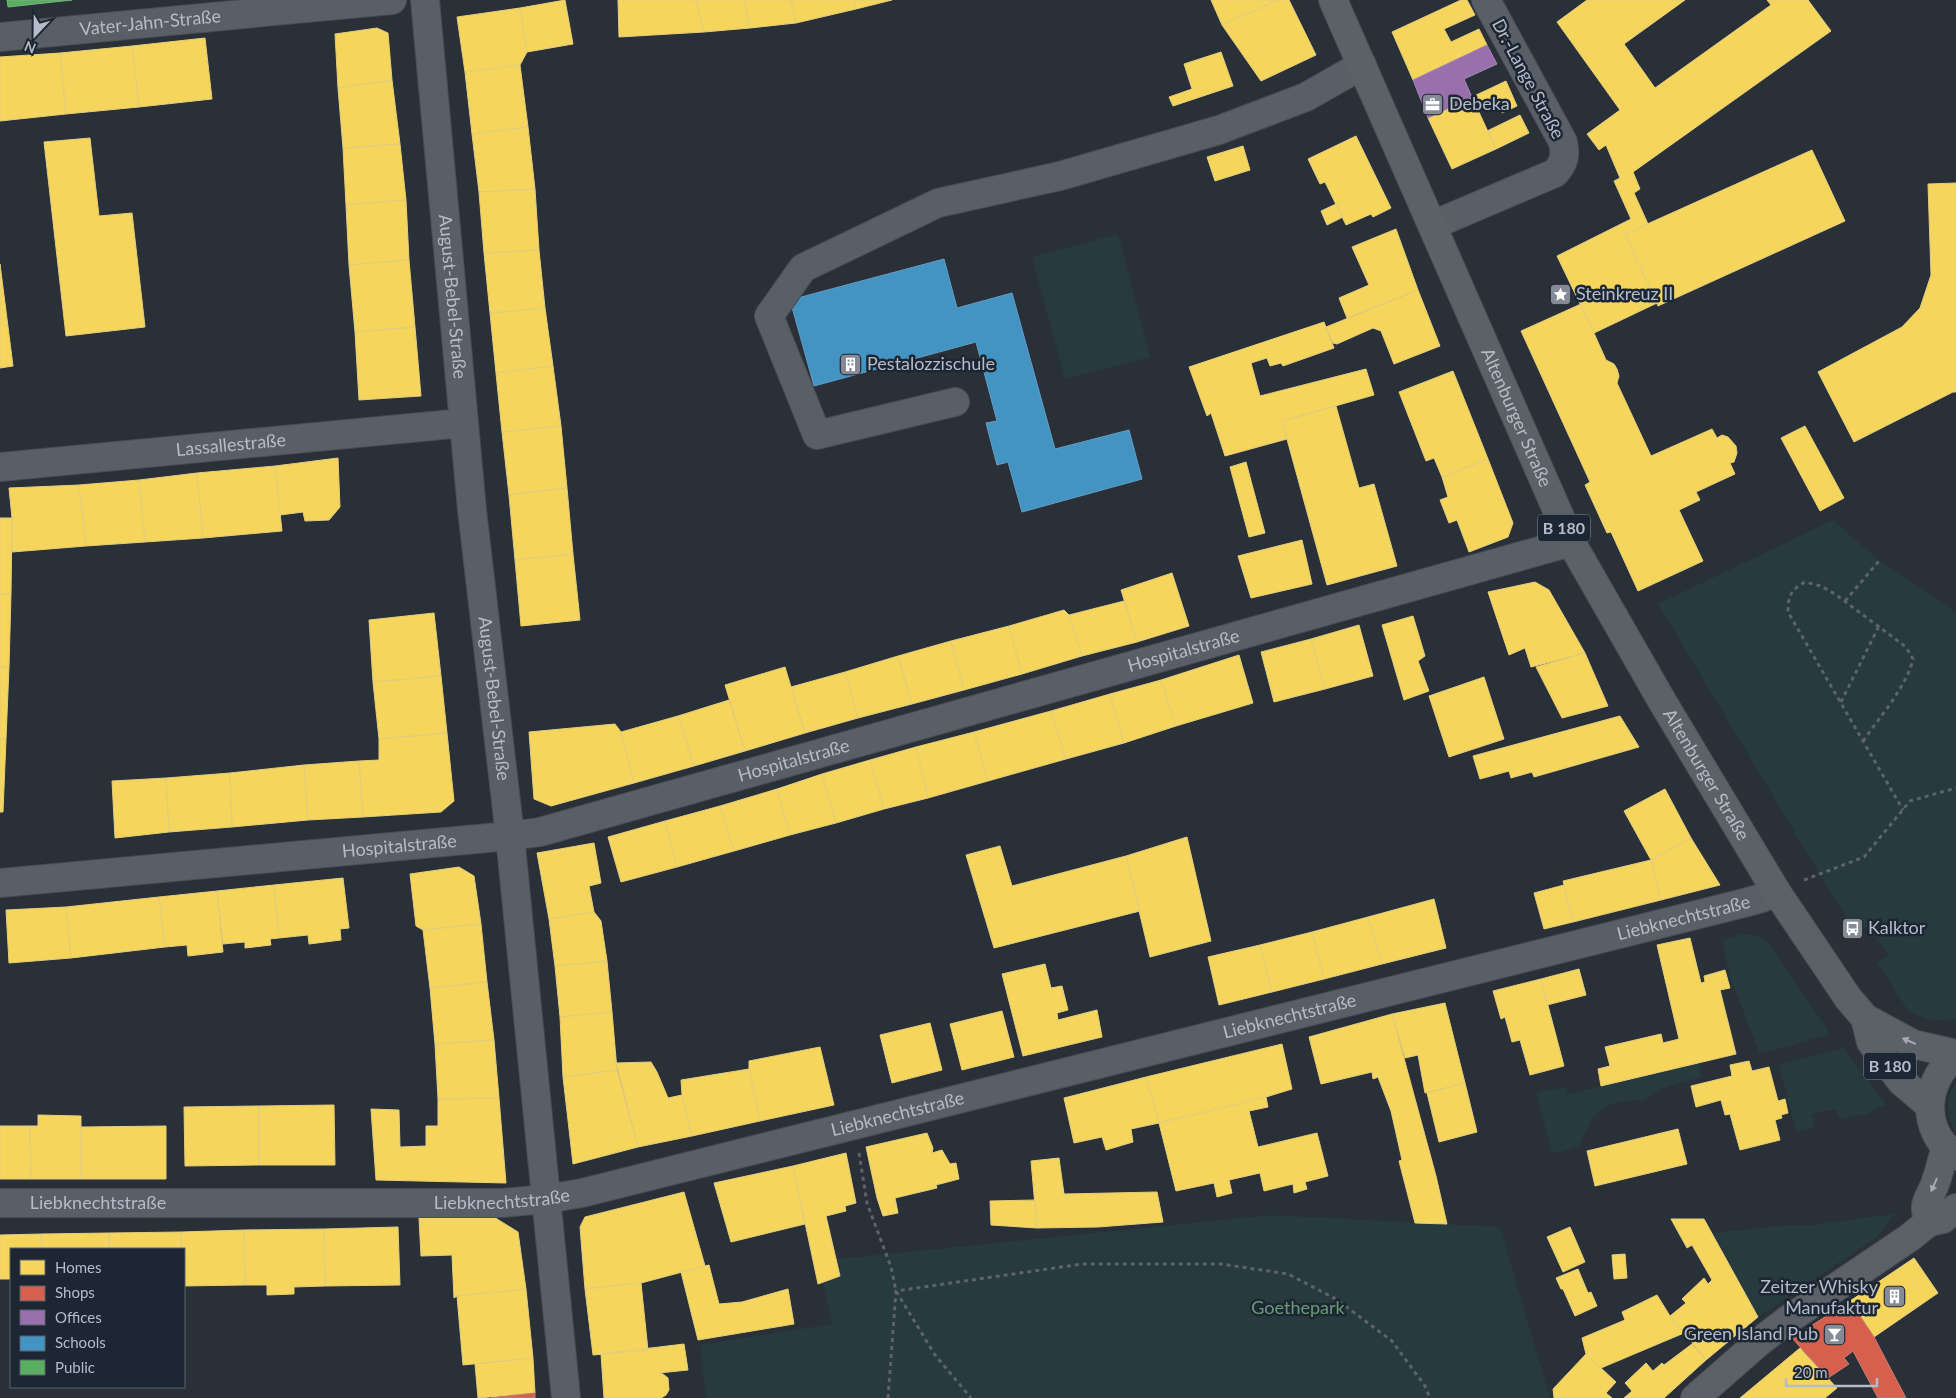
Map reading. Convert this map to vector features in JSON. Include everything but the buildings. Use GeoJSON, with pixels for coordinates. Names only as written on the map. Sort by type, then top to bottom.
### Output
{"type":"FeatureCollection","features":[{"type":"Feature","properties":{"kind":"main road","name":"Altenburger Straße"},"geometry":{"type":"LineString","coordinates":[[1333,0],[1570,542],[1662,701],[1776,891],[1848,998],[1865,1018],[1913,1044],[1956,1055]]}},
{"type":"Feature","properties":{"kind":"main road","name":"Altenburger Straße"},"geometry":{"type":"LineString","coordinates":[[1865,1018],[1871,1042],[1901,1081],[1929,1106]]}},
{"type":"Feature","properties":{"kind":"main road"},"geometry":{"type":"LineString","coordinates":[[1928,1222],[1925,1203],[1951,1151],[1934,1128],[1929,1106],[1933,1085],[1943,1067],[1956,1055]]}},
{"type":"Feature","properties":{"kind":"main road"},"geometry":{"type":"LineString","coordinates":[[1695,1398],[1774,1330],[1909,1238],[1928,1222],[1943,1219],[1956,1208]]}},
{"type":"Feature","properties":{"kind":"street","name":"Vater-Jahn-Straße"},"geometry":{"type":"LineString","coordinates":[[0,37],[392,0]]}},
{"type":"Feature","properties":{"kind":"street","name":"August-Bebel-Straße"},"geometry":{"type":"LineString","coordinates":[[425,0],[463,423],[510,836],[566,1398]]}},
{"type":"Feature","properties":{"kind":"street","name":"Dr.-Lange Straße"},"geometry":{"type":"LineString","coordinates":[[1433,225],[1555,173],[1562,165],[1565,154],[1562,142],[1486,0]]}},
{"type":"Feature","properties":{"kind":"street"},"geometry":{"type":"LineString","coordinates":[[955,402],[817,435],[769,316],[803,268],[938,203],[1060,176],[1219,130],[1306,97],[1362,65]]}},
{"type":"Feature","properties":{"kind":"street","name":"Lassallestraße"},"geometry":{"type":"LineString","coordinates":[[0,467],[463,423]]}},
{"type":"Feature","properties":{"kind":"street","name":"Hospitalstraße"},"geometry":{"type":"LineString","coordinates":[[0,883],[510,836],[550,829],[1570,542]]}},
{"type":"Feature","properties":{"kind":"street","name":"Liebknechtstraße"},"geometry":{"type":"LineString","coordinates":[[0,1203],[502,1203],[582,1193],[1762,898],[1776,891]]}},
{"type":"Feature","properties":{"kind":"path"},"geometry":{"type":"LineString","coordinates":[[1845,601],[1879,560]]}},
{"type":"Feature","properties":{"kind":"path"},"geometry":{"type":"LineString","coordinates":[[1863,741],[1897,691],[1911,667],[1913,659],[1906,647],[1845,601],[1822,586],[1805,582],[1795,588],[1788,600],[1788,612],[1903,810]]}},
{"type":"Feature","properties":{"kind":"path"},"geometry":{"type":"LineString","coordinates":[[1841,703],[1879,626]]}},
{"type":"Feature","properties":{"kind":"path"},"geometry":{"type":"LineString","coordinates":[[1776,891],[1864,857],[1910,801],[1956,788]]}},
{"type":"Feature","properties":{"kind":"path"},"geometry":{"type":"LineString","coordinates":[[853,1125],[867,1203],[891,1267],[896,1290],[888,1398]]}},
{"type":"Feature","properties":{"kind":"path"},"geometry":{"type":"LineString","coordinates":[[896,1290],[1082,1264],[1221,1264],[1288,1274],[1336,1299],[1392,1341],[1425,1386],[1430,1398]]}},
{"type":"Feature","properties":{"kind":"path"},"geometry":{"type":"LineString","coordinates":[[896,1290],[935,1355],[971,1398]]}},
{"type":"Feature","properties":{"kind":"green space"},"geometry":{"type":"Polygon","coordinates":[[[1118,234],[1150,357],[1065,379],[1032,257],[1118,234]]]}},
{"type":"Feature","properties":{"kind":"green space"},"geometry":{"type":"Polygon","coordinates":[[[1833,520],[1883,564],[1956,612],[1956,1019],[1931,1021],[1909,1012],[1877,963],[1888,955],[1869,926],[1857,932],[1825,883],[1658,604],[1833,520]]]}},
{"type":"Feature","properties":{"kind":"green space"},"geometry":{"type":"Polygon","coordinates":[[[1744,934],[1758,936],[1767,942],[1831,1034],[1760,1054],[1730,977],[1722,940],[1744,934]]]}},
{"type":"Feature","properties":{"kind":"green space"},"geometry":{"type":"Polygon","coordinates":[[[1844,1048],[1886,1104],[1867,1114],[1840,1119],[1836,1109],[1812,1114],[1815,1127],[1796,1132],[1779,1065],[1844,1048]]]}},
{"type":"Feature","properties":{"kind":"green space"},"geometry":{"type":"Polygon","coordinates":[[[1699,1063],[1701,1077],[1666,1087],[1644,1100],[1616,1102],[1601,1110],[1592,1119],[1578,1147],[1559,1153],[1552,1152],[1536,1092],[1566,1087],[1568,1094],[1699,1063]]]}},
{"type":"Feature","properties":{"kind":"green space"},"geometry":{"type":"Polygon","coordinates":[[[1956,1082],[1956,1133],[1948,1114],[1948,1101],[1956,1082]]]}},
{"type":"Feature","properties":{"kind":"green space"},"geometry":{"type":"Polygon","coordinates":[[[1894,1214],[1877,1237],[1758,1317],[1713,1233],[1778,1226],[1813,1225],[1894,1214]]]}},
{"type":"Feature","properties":{"kind":"green space","name":"Goethepark"},"geometry":{"type":"Polygon","coordinates":[[[1271,1215],[1500,1227],[1550,1398],[706,1398],[700,1345],[832,1324],[818,1261],[1271,1215]]]}},
{"type":"Feature","properties":{"kind":"place","name":"Debeka"},"geometry":{"type":"Point","coordinates":[1433,104]}},
{"type":"Feature","properties":{"kind":"place","name":"Steinkreuz II"},"geometry":{"type":"Point","coordinates":[1560,294]}},
{"type":"Feature","properties":{"kind":"place","name":"Pestalozzischule"},"geometry":{"type":"Point","coordinates":[851,364]}},
{"type":"Feature","properties":{"kind":"place","name":"Kalktor"},"geometry":{"type":"Point","coordinates":[1852,928]}},
{"type":"Feature","properties":{"kind":"place","name":"Zeitzer Whisky Manufaktur"},"geometry":{"type":"Point","coordinates":[1894,1297]}},
{"type":"Feature","properties":{"kind":"place","name":"Green Island Pub"},"geometry":{"type":"Point","coordinates":[1834,1334]}}]}
